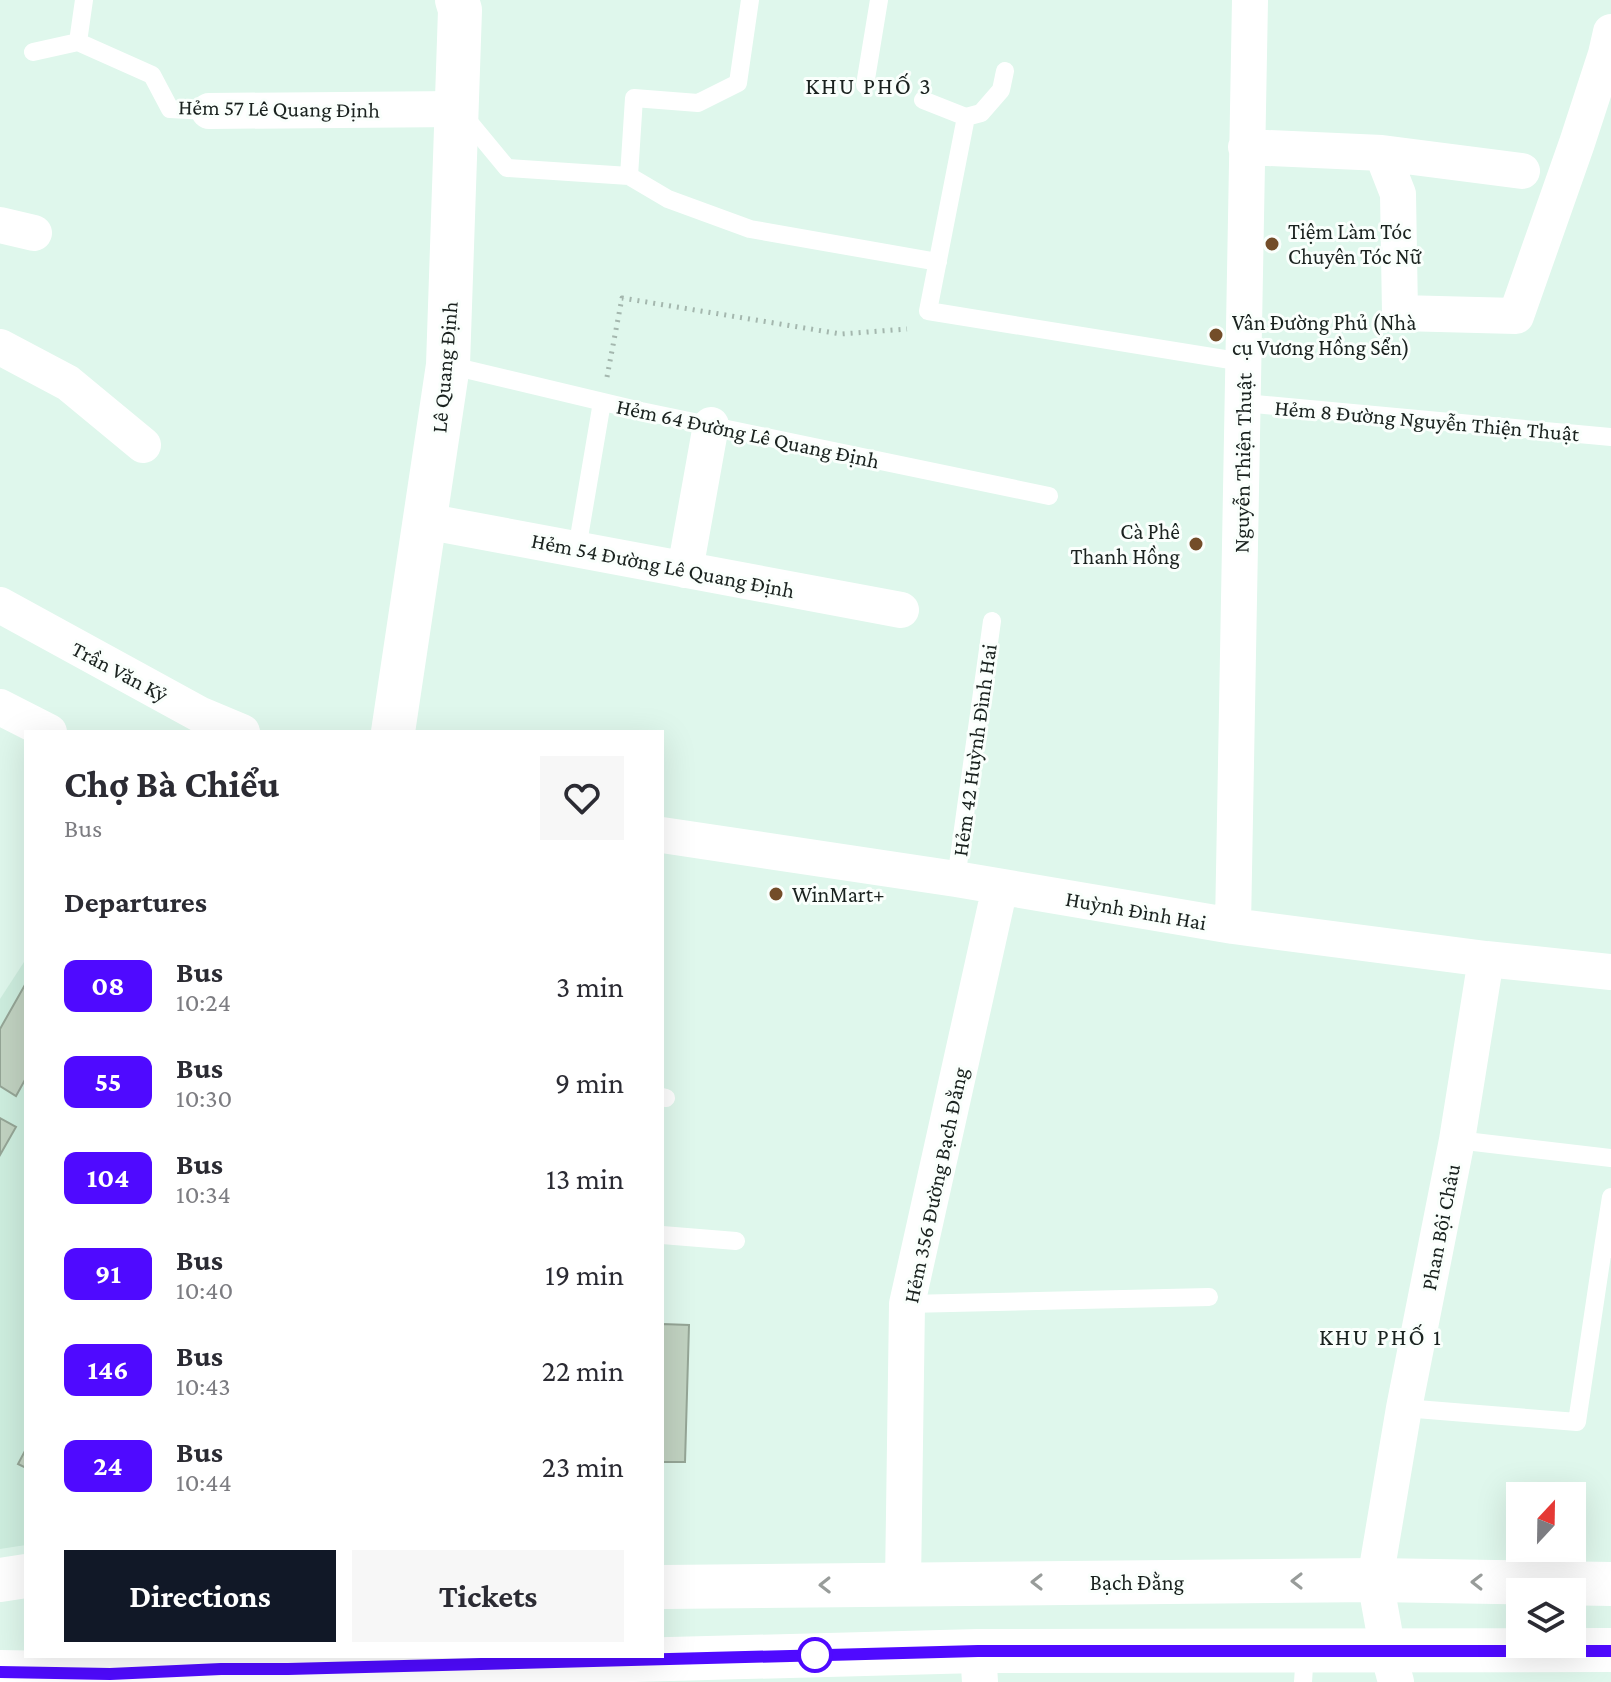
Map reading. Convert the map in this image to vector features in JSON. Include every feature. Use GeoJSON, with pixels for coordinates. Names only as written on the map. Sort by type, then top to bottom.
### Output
{"type":"FeatureCollection","features":[{"type":"Feature","properties":{"kind":"main road","name":"Lê Quang Định"},"geometry":{"type":"LineString","coordinates":[[393,730],[448,365],[458,109],[460,10],[457,0]]}},
{"type":"Feature","properties":{"kind":"main road"},"geometry":{"type":"LineString","coordinates":[[0,1580],[24,1576]]}},
{"type":"Feature","properties":{"kind":"main road","name":"Bạch Đằng"},"geometry":{"type":"LineString","coordinates":[[664,1587],[1375,1580],[1611,1584]]}},
{"type":"Feature","properties":{"kind":"main road"},"geometry":{"type":"LineString","coordinates":[[0,1607],[24,1605]]}},
{"type":"Feature","properties":{"kind":"main road"},"geometry":{"type":"LineString","coordinates":[[0,1672],[110,1674],[221,1662],[286,1672],[479,1673],[979,1666],[1392,1667],[1611,1650]]}},
{"type":"Feature","properties":{"kind":"street","name":"Nguyễn Thiện Thuật"},"geometry":{"type":"LineString","coordinates":[[1233,926],[1250,0]]}},
{"type":"Feature","properties":{"kind":"street"},"geometry":{"type":"LineString","coordinates":[[1382,153],[1398,194],[1400,313],[1516,316],[1577,143],[1611,32]]}},
{"type":"Feature","properties":{"kind":"street","name":"Hẻm 57 Lê Quang Định"},"geometry":{"type":"LineString","coordinates":[[209,111],[458,109]]}},
{"type":"Feature","properties":{"kind":"street"},"geometry":{"type":"LineString","coordinates":[[1246,147],[1382,153],[1522,171]]}},
{"type":"Feature","properties":{"kind":"street"},"geometry":{"type":"LineString","coordinates":[[0,347],[68,383],[143,445]]}},
{"type":"Feature","properties":{"kind":"street"},"geometry":{"type":"LineString","coordinates":[[685,570],[711,425]]}},
{"type":"Feature","properties":{"kind":"street","name":"Hẻm 54 Đường Lê Quang Định"},"geometry":{"type":"LineString","coordinates":[[425,521],[901,610]]}},
{"type":"Feature","properties":{"kind":"street","name":"Trần Văn Kỷ"},"geometry":{"type":"LineString","coordinates":[[0,605],[193,723],[231,730]]}},
{"type":"Feature","properties":{"kind":"street"},"geometry":{"type":"LineString","coordinates":[[0,707],[45,730]]}},
{"type":"Feature","properties":{"kind":"street","name":"Huỳnh Đình Hai"},"geometry":{"type":"LineString","coordinates":[[664,835],[956,879],[1233,926],[1611,972]]}},
{"type":"Feature","properties":{"kind":"street","name":"Hẻm 356 Đường Bạch Đằng"},"geometry":{"type":"LineString","coordinates":[[903,1583],[907,1304],[1000,887]]}},
{"type":"Feature","properties":{"kind":"street","name":"Phan Bội Châu"},"geometry":{"type":"LineString","coordinates":[[1392,1667],[1375,1580],[1404,1408],[1457,1140],[1486,959]]}},
{"type":"Feature","properties":{"kind":"lane"},"geometry":{"type":"LineString","coordinates":[[33,52],[78,42],[84,0]]}},
{"type":"Feature","properties":{"kind":"lane"},"geometry":{"type":"LineString","coordinates":[[629,176],[634,98],[698,103],[738,83],[750,0]]}},
{"type":"Feature","properties":{"kind":"lane"},"geometry":{"type":"LineString","coordinates":[[865,85],[879,0]]}},
{"type":"Feature","properties":{"kind":"lane","name":"Hẻm 57 Lê Quang Định"},"geometry":{"type":"LineString","coordinates":[[78,42],[152,75],[170,109],[209,111]]}},
{"type":"Feature","properties":{"kind":"lane"},"geometry":{"type":"LineString","coordinates":[[923,100],[966,117],[981,113],[1001,90],[1005,71]]}},
{"type":"Feature","properties":{"kind":"lane"},"geometry":{"type":"LineString","coordinates":[[458,109],[507,168],[629,176],[668,199],[750,229],[938,262]]}},
{"type":"Feature","properties":{"kind":"lane"},"geometry":{"type":"LineString","coordinates":[[966,117],[928,311],[1243,362]]}},
{"type":"Feature","properties":{"kind":"lane","name":"Hẻm 64 Đường Lê Quang Định"},"geometry":{"type":"LineString","coordinates":[[448,365],[602,402],[1049,496]]}},
{"type":"Feature","properties":{"kind":"lane"},"geometry":{"type":"LineString","coordinates":[[577,549],[602,402]]}},
{"type":"Feature","properties":{"kind":"lane","name":"Hẻm 8 Đường Nguyễn Thiện Thuật"},"geometry":{"type":"LineString","coordinates":[[1244,403],[1611,437]]}},
{"type":"Feature","properties":{"kind":"lane","name":"Hẻm 42 Huỳnh Đình Hai"},"geometry":{"type":"LineString","coordinates":[[956,879],[992,621]]}},
{"type":"Feature","properties":{"kind":"lane"},"geometry":{"type":"LineString","coordinates":[[1457,1140],[1611,1158]]}},
{"type":"Feature","properties":{"kind":"lane"},"geometry":{"type":"LineString","coordinates":[[1404,1408],[1577,1422],[1607,1249],[1611,1197]]}},
{"type":"Feature","properties":{"kind":"lane"},"geometry":{"type":"LineString","coordinates":[[664,1235],[736,1241]]}},
{"type":"Feature","properties":{"kind":"lane"},"geometry":{"type":"LineString","coordinates":[[907,1304],[1209,1297]]}},
{"type":"Feature","properties":{"kind":"path"},"geometry":{"type":"LineString","coordinates":[[602,402],[622,298],[841,334],[919,329]]}},
{"type":"Feature","properties":{"kind":"shaded area"},"geometry":{"type":"Polygon","coordinates":[[[24,962],[24,1545],[0,1549],[0,999],[24,962]]]}},
{"type":"Feature","properties":{"kind":"building"},"geometry":{"type":"Polygon","coordinates":[[[24,987],[24,1082],[16,1096],[0,1086],[0,1029],[24,987]]]}},
{"type":"Feature","properties":{"kind":"building"},"geometry":{"type":"Polygon","coordinates":[[[0,1118],[16,1127],[0,1155],[0,1118]]]}},
{"type":"Feature","properties":{"kind":"building"},"geometry":{"type":"Polygon","coordinates":[[[664,1324],[689,1325],[685,1462],[664,1462],[664,1324]]]}},
{"type":"Feature","properties":{"kind":"building"},"geometry":{"type":"Polygon","coordinates":[[[24,1453],[24,1467],[18,1464],[24,1453]]]}},
{"type":"Feature","properties":{"kind":"bus line","name":"08"},"geometry":{"type":"LineString","coordinates":[[0,1672],[110,1674],[978,1651],[1611,1651]]}},
{"type":"Feature","properties":{"kind":"place","name":"Tiệm Làm Tóc Chuyên Tóc Nữ"},"geometry":{"type":"Point","coordinates":[1272,244]}},
{"type":"Feature","properties":{"kind":"place","name":"Vân Đường Phủ (Nhà cụ Vương Hồng Sển)"},"geometry":{"type":"Point","coordinates":[1216,335]}},
{"type":"Feature","properties":{"kind":"place","name":"Cà Phê Thanh Hồng"},"geometry":{"type":"Point","coordinates":[1196,544]}},
{"type":"Feature","properties":{"kind":"place","name":"WinMart+"},"geometry":{"type":"Point","coordinates":[776,894]}},
{"type":"Feature","properties":{"kind":"district","name":"KHU PHỐ 3"},"geometry":{"type":"Point","coordinates":[869,86]}},
{"type":"Feature","properties":{"kind":"district","name":"KHU PHỐ 1"},"geometry":{"type":"Point","coordinates":[1381,1337]}}]}
